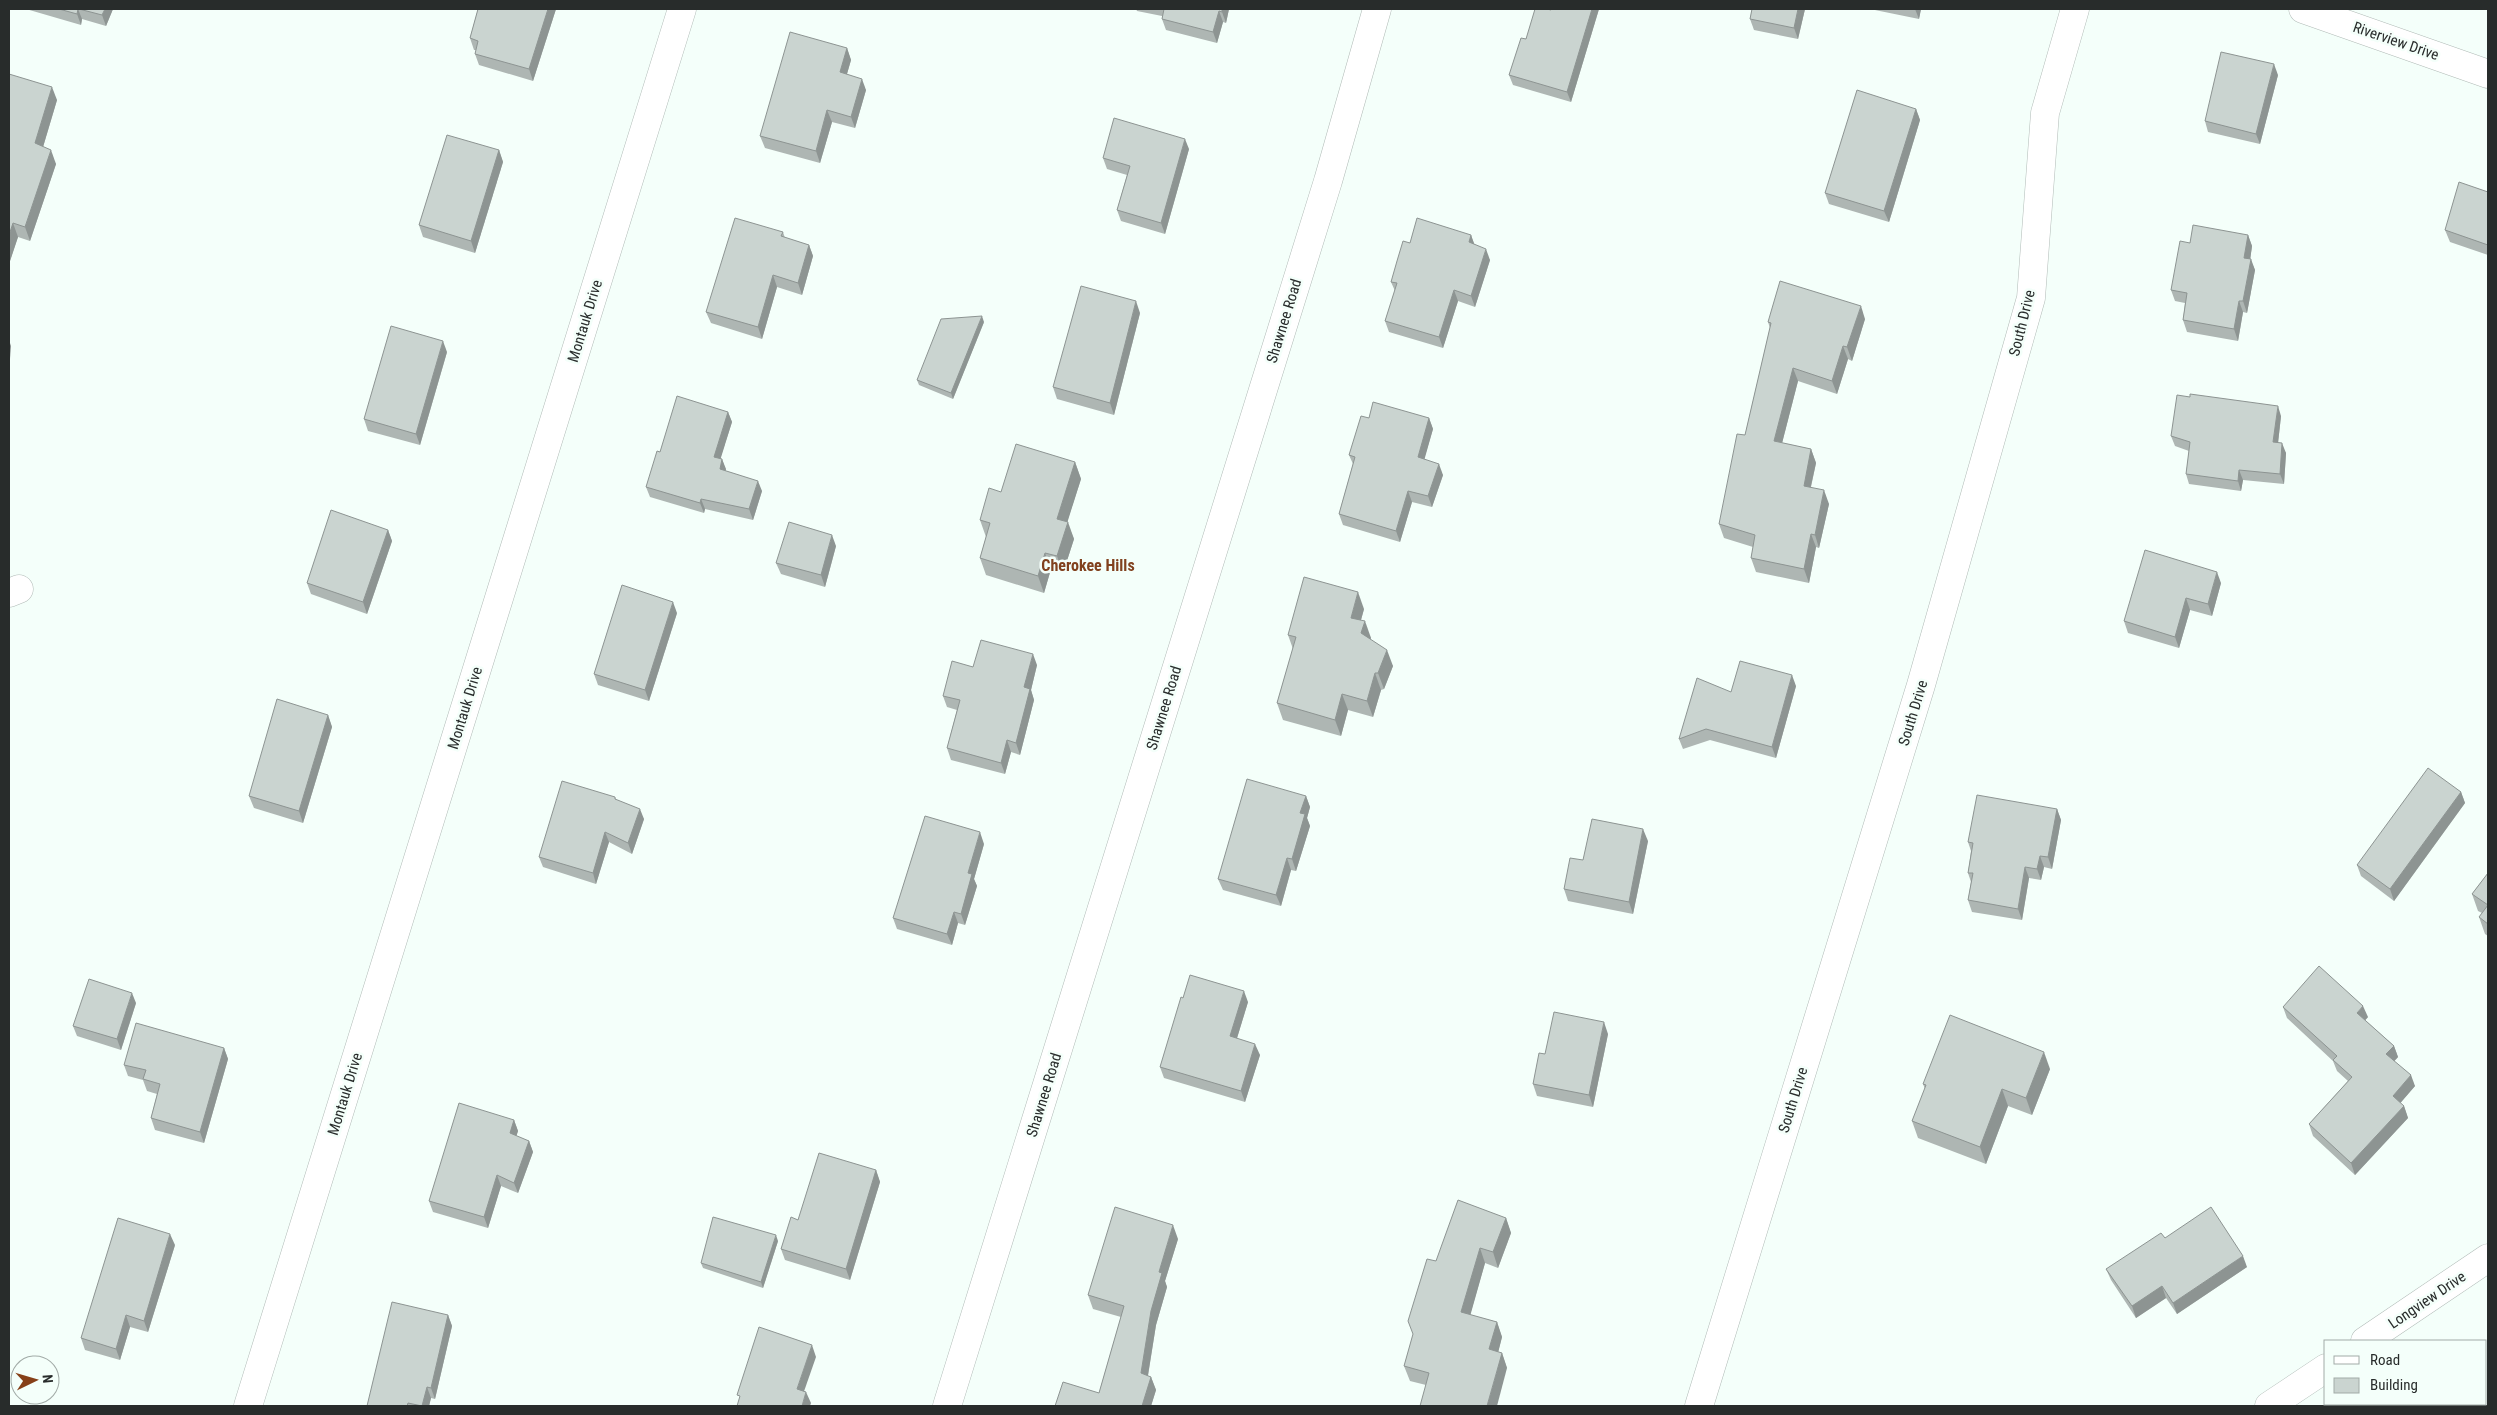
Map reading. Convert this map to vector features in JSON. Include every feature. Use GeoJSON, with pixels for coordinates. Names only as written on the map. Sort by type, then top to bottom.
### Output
{"type":"FeatureCollection","features":[{"type":"Feature","properties":{"kind":"street","name":"Montauk Drive"},"geometry":{"type":"LineString","coordinates":[[248,1406],[682,9]]}},
{"type":"Feature","properties":{"kind":"street","name":"Shawnee Road"},"geometry":{"type":"LineString","coordinates":[[948,1406],[1328,181],[1377,9]]}},
{"type":"Feature","properties":{"kind":"street","name":"South Drive"},"geometry":{"type":"LineString","coordinates":[[1699,1406],[1922,685],[2031,298],[2045,113],[2075,9]]}},
{"type":"Feature","properties":{"kind":"street","name":"Riverview Drive"},"geometry":{"type":"LineString","coordinates":[[2303,9],[2488,74]]}},
{"type":"Feature","properties":{"kind":"street","name":"Longview Drive"},"geometry":{"type":"LineString","coordinates":[[2366,1340],[2488,1258]]}},
{"type":"Feature","properties":{"kind":"street"},"geometry":{"type":"LineString","coordinates":[[2269,1406],[2324,1369]]}},
{"type":"Feature","properties":{"kind":"building"},"geometry":{"type":"Polygon","coordinates":[[[59,9],[78,9],[77,14],[59,9]]]}},
{"type":"Feature","properties":{"kind":"building"},"geometry":{"type":"Polygon","coordinates":[[[79,9],[105,9],[102,15],[79,9]]]}},
{"type":"Feature","properties":{"kind":"building"},"geometry":{"type":"Polygon","coordinates":[[[478,9],[548,9],[529,69],[475,54],[478,41],[470,38],[478,9]]]}},
{"type":"Feature","properties":{"kind":"building"},"geometry":{"type":"Polygon","coordinates":[[[1164,9],[1222,9],[1222,12],[1219,11],[1213,32],[1162,19],[1164,9]]]}},
{"type":"Feature","properties":{"kind":"building"},"geometry":{"type":"Polygon","coordinates":[[[1535,9],[1592,9],[1567,92],[1509,75],[1521,38],[1526,39],[1535,9]]]}},
{"type":"Feature","properties":{"kind":"building"},"geometry":{"type":"Polygon","coordinates":[[[1752,9],[1798,9],[1794,28],[1750,19],[1752,9]]]}},
{"type":"Feature","properties":{"kind":"building"},"geometry":{"type":"Polygon","coordinates":[[[790,32],[847,48],[840,72],[862,79],[851,117],[827,110],[816,151],[760,136],[790,32]]]}},
{"type":"Feature","properties":{"kind":"building"},"geometry":{"type":"Polygon","coordinates":[[[2221,52],[2274,64],[2256,134],[2205,121],[2221,52]]]}},
{"type":"Feature","properties":{"kind":"building"},"geometry":{"type":"Polygon","coordinates":[[[9,74],[52,87],[35,143],[51,150],[25,227],[13,223],[9,235],[9,74]]]}},
{"type":"Feature","properties":{"kind":"building"},"geometry":{"type":"Polygon","coordinates":[[[1857,90],[1916,109],[1884,211],[1825,193],[1857,90]]]}},
{"type":"Feature","properties":{"kind":"building"},"geometry":{"type":"Polygon","coordinates":[[[1114,118],[1185,139],[1161,223],[1117,210],[1130,166],[1103,158],[1114,118]]]}},
{"type":"Feature","properties":{"kind":"building"},"geometry":{"type":"Polygon","coordinates":[[[447,135],[499,150],[471,241],[419,225],[447,135]]]}},
{"type":"Feature","properties":{"kind":"building"},"geometry":{"type":"Polygon","coordinates":[[[2459,182],[2488,192],[2488,245],[2445,230],[2459,182]]]}},
{"type":"Feature","properties":{"kind":"building"},"geometry":{"type":"Polygon","coordinates":[[[735,218],[783,232],[781,236],[809,245],[798,283],[773,275],[758,327],[706,312],[735,218]]]}},
{"type":"Feature","properties":{"kind":"building"},"geometry":{"type":"Polygon","coordinates":[[[1417,218],[1471,235],[1469,242],[1486,249],[1471,296],[1454,290],[1439,337],[1385,321],[1397,283],[1391,282],[1403,241],[1410,243],[1417,218]]]}},
{"type":"Feature","properties":{"kind":"building"},"geometry":{"type":"Polygon","coordinates":[[[2193,225],[2248,235],[2244,258],[2251,259],[2243,301],[2239,301],[2234,329],[2183,320],[2187,293],[2171,290],[2180,241],[2190,243],[2193,225]]]}},
{"type":"Feature","properties":{"kind":"building"},"geometry":{"type":"Polygon","coordinates":[[[1780,281],[1861,306],[1847,347],[1843,346],[1832,381],[1793,368],[1774,441],[1811,449],[1804,486],[1824,490],[1815,535],[1811,534],[1804,569],[1751,558],[1755,535],[1719,524],[1737,434],[1745,435],[1771,323],[1768,322],[1780,281]]]}},
{"type":"Feature","properties":{"kind":"building"},"geometry":{"type":"Polygon","coordinates":[[[1081,286],[1136,301],[1110,403],[1053,387],[1081,286]]]}},
{"type":"Feature","properties":{"kind":"building"},"geometry":{"type":"Polygon","coordinates":[[[982,316],[951,393],[917,380],[941,319],[982,316]]]}},
{"type":"Feature","properties":{"kind":"building"},"geometry":{"type":"Polygon","coordinates":[[[391,326],[443,341],[416,434],[364,419],[391,326]]]}},
{"type":"Feature","properties":{"kind":"building"},"geometry":{"type":"Polygon","coordinates":[[[2190,394],[2278,406],[2273,442],[2282,443],[2280,474],[2239,470],[2238,481],[2186,474],[2190,442],[2171,436],[2177,395],[2190,397],[2190,394]]]}},
{"type":"Feature","properties":{"kind":"building"},"geometry":{"type":"Polygon","coordinates":[[[677,396],[728,412],[714,457],[722,459],[720,469],[758,481],[749,509],[701,499],[700,503],[646,487],[657,451],[660,452],[677,396]]]}},
{"type":"Feature","properties":{"kind":"building"},"geometry":{"type":"Polygon","coordinates":[[[1373,402],[1429,418],[1418,457],[1439,464],[1428,496],[1408,491],[1396,531],[1339,514],[1355,457],[1349,455],[1361,416],[1369,418],[1373,402]]]}},
{"type":"Feature","properties":{"kind":"building"},"geometry":{"type":"Polygon","coordinates":[[[1016,444],[1075,462],[1057,519],[1068,522],[1057,556],[1045,553],[1038,576],[980,558],[990,523],[980,520],[989,488],[1001,492],[1016,444]]]}},
{"type":"Feature","properties":{"kind":"building"},"geometry":{"type":"Polygon","coordinates":[[[331,510],[388,530],[363,602],[307,583],[331,510]]]}},
{"type":"Feature","properties":{"kind":"building"},"geometry":{"type":"Polygon","coordinates":[[[789,522],[832,535],[821,575],[776,563],[789,522]]]}},
{"type":"Feature","properties":{"kind":"building"},"geometry":{"type":"Polygon","coordinates":[[[2145,550],[2217,572],[2208,604],[2186,598],[2175,637],[2124,621],[2145,550]]]}},
{"type":"Feature","properties":{"kind":"building"},"geometry":{"type":"Polygon","coordinates":[[[1304,577],[1358,592],[1351,618],[1365,621],[1361,633],[1387,650],[1378,673],[1375,673],[1367,701],[1342,694],[1335,720],[1277,703],[1296,637],[1288,635],[1304,577]]]}},
{"type":"Feature","properties":{"kind":"building"},"geometry":{"type":"Polygon","coordinates":[[[622,585],[673,602],[645,690],[594,674],[622,585]]]}},
{"type":"Feature","properties":{"kind":"building"},"geometry":{"type":"Polygon","coordinates":[[[981,640],[1033,654],[1024,687],[1030,689],[1016,743],[1007,740],[1001,763],[947,748],[960,700],[943,696],[952,661],[973,667],[981,640]]]}},
{"type":"Feature","properties":{"kind":"building"},"geometry":{"type":"Polygon","coordinates":[[[1740,661],[1792,675],[1772,747],[1706,729],[1679,739],[1697,678],[1731,692],[1740,661]]]}},
{"type":"Feature","properties":{"kind":"building"},"geometry":{"type":"Polygon","coordinates":[[[277,699],[328,715],[299,811],[249,796],[277,699]]]}},
{"type":"Feature","properties":{"kind":"building"},"geometry":{"type":"Polygon","coordinates":[[[2428,768],[2461,792],[2390,889],[2357,865],[2428,768]]]}},
{"type":"Feature","properties":{"kind":"building"},"geometry":{"type":"Polygon","coordinates":[[[1247,779],[1306,796],[1300,813],[1305,814],[1292,859],[1287,858],[1276,895],[1218,879],[1247,779]]]}},
{"type":"Feature","properties":{"kind":"building"},"geometry":{"type":"Polygon","coordinates":[[[562,781],[615,797],[615,799],[640,809],[628,843],[605,832],[593,873],[539,857],[562,781]]]}},
{"type":"Feature","properties":{"kind":"building"},"geometry":{"type":"Polygon","coordinates":[[[1977,795],[2057,809],[2048,857],[2040,856],[2037,869],[2025,867],[2018,909],[1968,900],[1973,873],[1968,873],[1973,843],[1968,842],[1977,795]]]}},
{"type":"Feature","properties":{"kind":"building"},"geometry":{"type":"Polygon","coordinates":[[[925,816],[980,832],[968,873],[972,874],[961,914],[954,912],[947,934],[893,918],[925,816]]]}},
{"type":"Feature","properties":{"kind":"building"},"geometry":{"type":"Polygon","coordinates":[[[1592,819],[1643,829],[1629,902],[1564,889],[1570,858],[1583,860],[1592,819]]]}},
{"type":"Feature","properties":{"kind":"building"},"geometry":{"type":"Polygon","coordinates":[[[2488,873],[2488,905],[2472,894],[2488,873]]]}},
{"type":"Feature","properties":{"kind":"building"},"geometry":{"type":"Polygon","coordinates":[[[2488,905],[2488,924],[2479,917],[2488,905]]]}},
{"type":"Feature","properties":{"kind":"building"},"geometry":{"type":"Polygon","coordinates":[[[2319,966],[2363,1006],[2357,1013],[2394,1046],[2386,1054],[2411,1075],[2393,1096],[2404,1106],[2351,1163],[2309,1124],[2352,1077],[2333,1060],[2337,1056],[2283,1007],[2319,966]]]}},
{"type":"Feature","properties":{"kind":"building"},"geometry":{"type":"Polygon","coordinates":[[[1190,975],[1244,991],[1230,1036],[1255,1044],[1241,1091],[1160,1067],[1181,997],[1183,998],[1190,975]]]}},
{"type":"Feature","properties":{"kind":"building"},"geometry":{"type":"Polygon","coordinates":[[[89,979],[132,993],[117,1039],[73,1026],[89,979]]]}},
{"type":"Feature","properties":{"kind":"building"},"geometry":{"type":"Polygon","coordinates":[[[1554,1012],[1604,1022],[1589,1095],[1533,1084],[1539,1053],[1545,1054],[1554,1012]]]}},
{"type":"Feature","properties":{"kind":"building"},"geometry":{"type":"Polygon","coordinates":[[[1950,1015],[2044,1052],[2026,1098],[2002,1089],[1980,1147],[1912,1121],[1926,1085],[1923,1084],[1950,1015]]]}},
{"type":"Feature","properties":{"kind":"building"},"geometry":{"type":"Polygon","coordinates":[[[136,1023],[224,1048],[200,1132],[151,1118],[160,1084],[143,1079],[146,1070],[124,1065],[136,1023]]]}},
{"type":"Feature","properties":{"kind":"building"},"geometry":{"type":"Polygon","coordinates":[[[459,1103],[514,1120],[510,1133],[529,1141],[514,1183],[497,1175],[484,1217],[429,1201],[459,1103]]]}},
{"type":"Feature","properties":{"kind":"building"},"geometry":{"type":"Polygon","coordinates":[[[819,1153],[876,1170],[846,1269],[781,1249],[791,1217],[798,1220],[819,1153]]]}},
{"type":"Feature","properties":{"kind":"building"},"geometry":{"type":"Polygon","coordinates":[[[1458,1200],[1506,1218],[1493,1252],[1480,1248],[1461,1312],[1497,1322],[1489,1349],[1502,1353],[1487,1406],[1420,1406],[1429,1373],[1404,1366],[1413,1334],[1408,1321],[1427,1259],[1436,1261],[1458,1200]]]}},
{"type":"Feature","properties":{"kind":"building"},"geometry":{"type":"Polygon","coordinates":[[[1115,1207],[1173,1225],[1159,1272],[1162,1273],[1151,1311],[1141,1373],[1151,1377],[1142,1406],[1055,1406],[1063,1382],[1099,1393],[1124,1306],[1088,1295],[1115,1207]]]}},
{"type":"Feature","properties":{"kind":"building"},"geometry":{"type":"Polygon","coordinates":[[[2211,1207],[2243,1256],[2173,1303],[2162,1286],[2132,1306],[2106,1269],[2161,1233],[2165,1238],[2211,1207]]]}},
{"type":"Feature","properties":{"kind":"building"},"geometry":{"type":"Polygon","coordinates":[[[713,1217],[776,1235],[761,1282],[701,1263],[713,1217]]]}},
{"type":"Feature","properties":{"kind":"building"},"geometry":{"type":"Polygon","coordinates":[[[118,1218],[170,1234],[144,1321],[126,1315],[116,1349],[81,1338],[118,1218]]]}},
{"type":"Feature","properties":{"kind":"building"},"geometry":{"type":"Polygon","coordinates":[[[392,1302],[448,1315],[431,1388],[427,1387],[422,1406],[408,1403],[407,1406],[367,1406],[392,1302]]]}},
{"type":"Feature","properties":{"kind":"building"},"geometry":{"type":"Polygon","coordinates":[[[759,1327],[812,1345],[797,1389],[806,1392],[802,1406],[737,1406],[740,1396],[737,1395],[759,1327]]]}},
{"type":"Feature","properties":{"kind":"district","name":"Cherokee Hills"},"geometry":{"type":"Point","coordinates":[1088,565]}}]}
